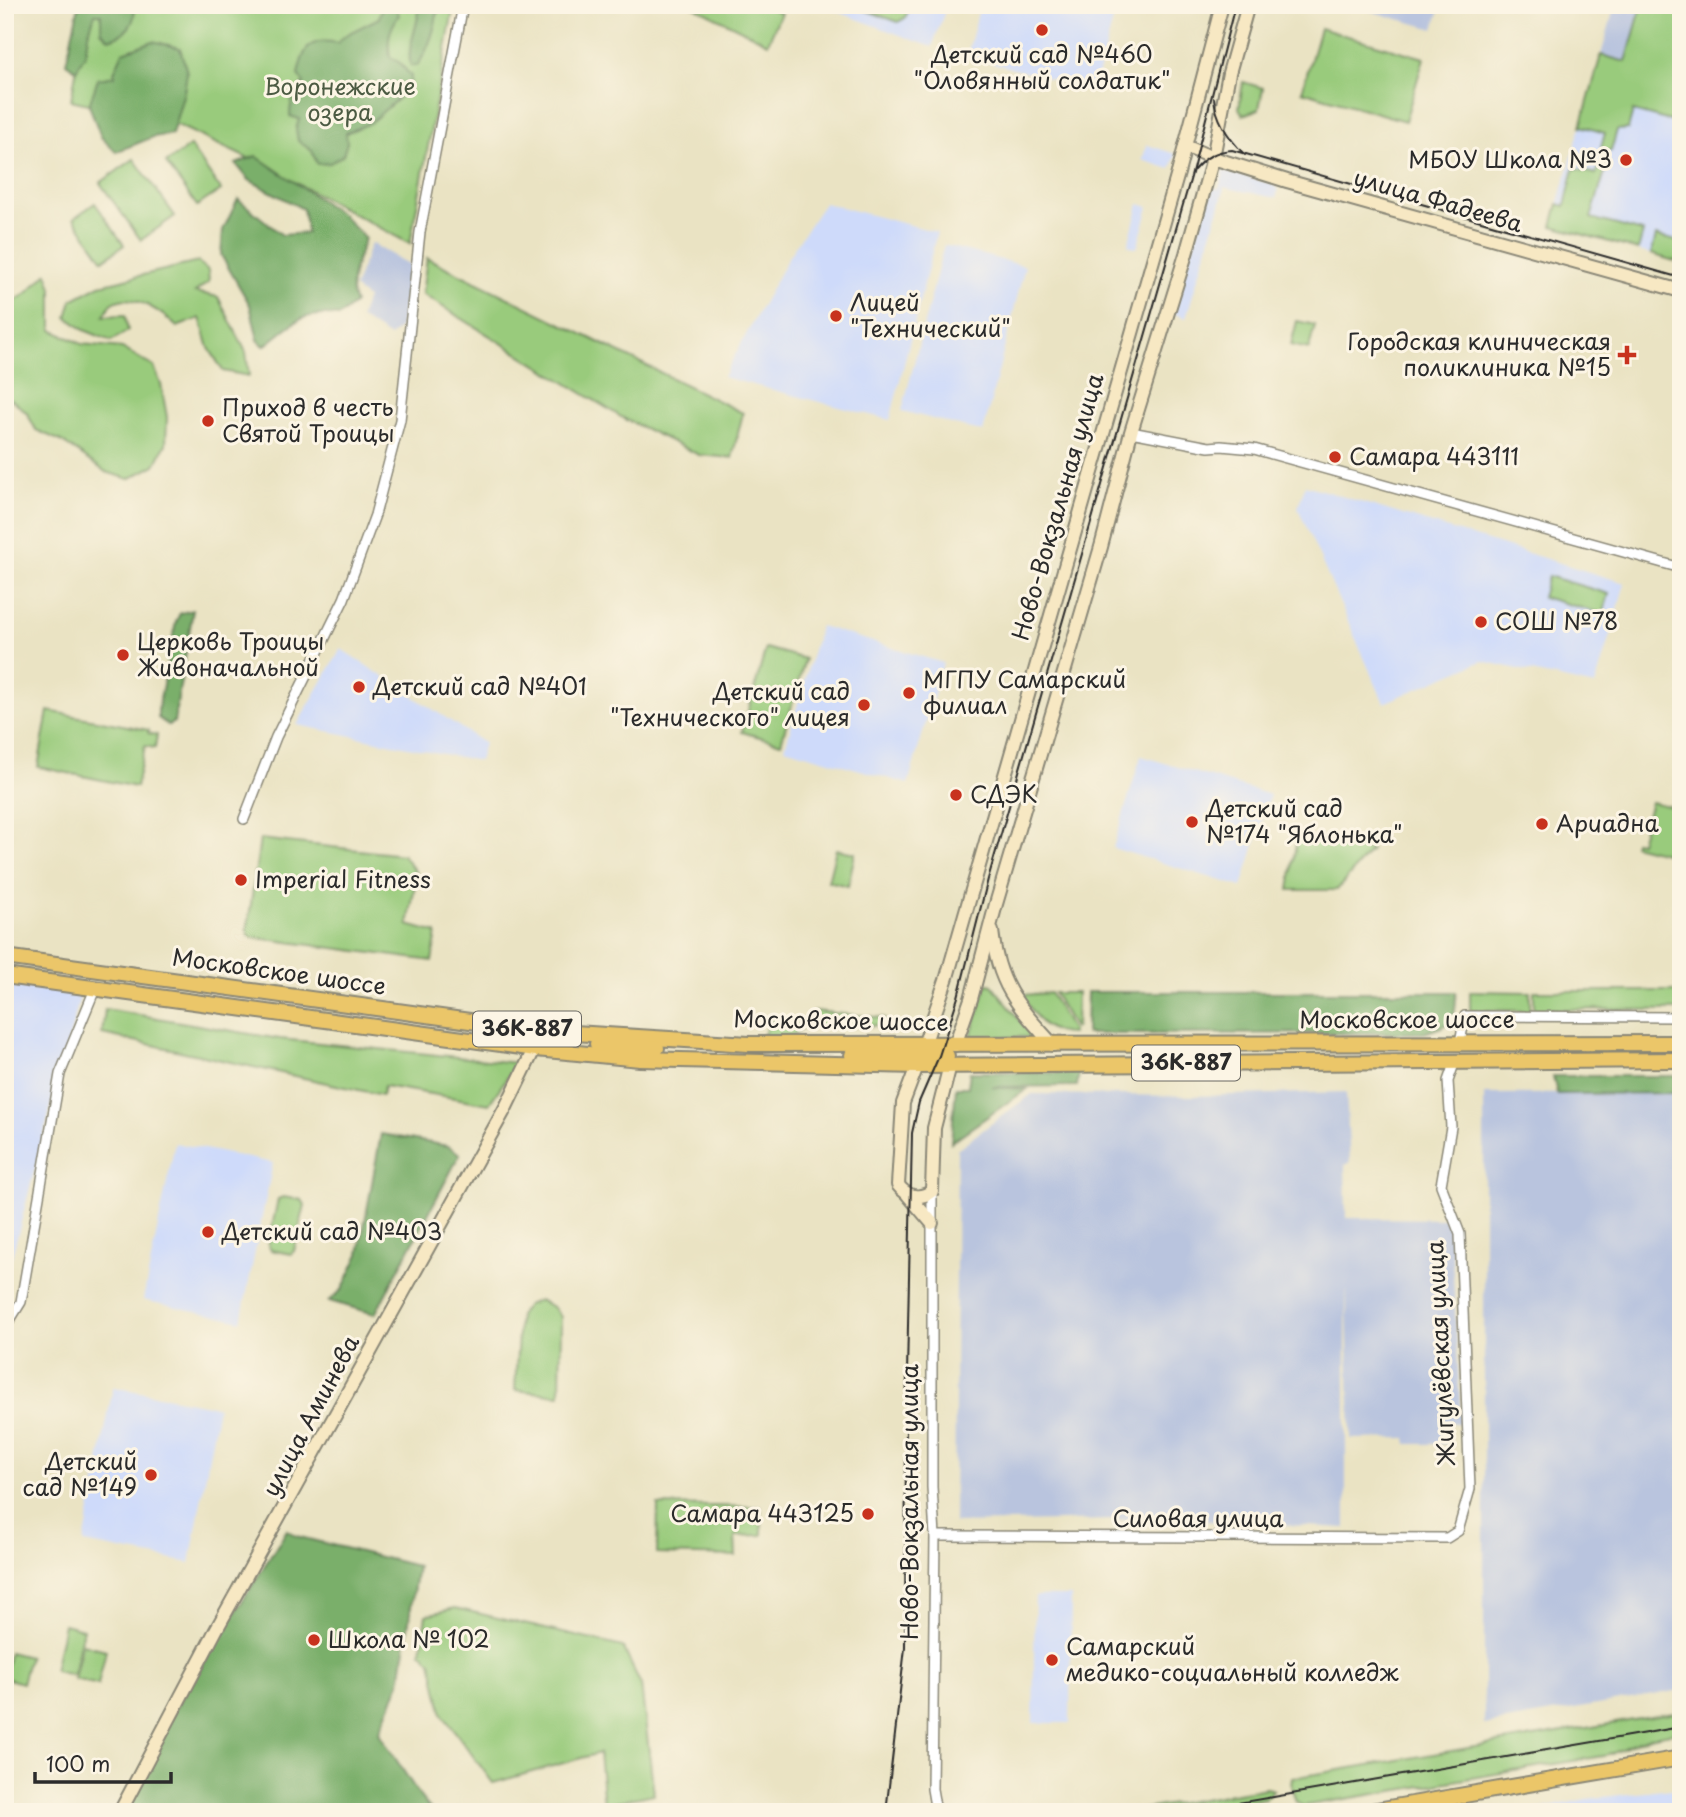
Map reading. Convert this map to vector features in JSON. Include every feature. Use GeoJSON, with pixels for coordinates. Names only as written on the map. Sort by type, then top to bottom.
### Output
{"type":"FeatureCollection","features":[{"type":"Feature","properties":{"kind":"main road","name":"Ново-Вокзальная улица"},"geometry":{"type":"LineString","coordinates":[[907,1194],[898,1185],[903,1102],[947,977],[1185,146],[1222,5]]}},
{"type":"Feature","properties":{"kind":"main road","name":"Ново-Вокзальная улица"},"geometry":{"type":"LineString","coordinates":[[932,1191],[934,1128],[953,1055],[1101,547],[1131,432],[1213,158],[1229,73],[1248,5]]}},
{"type":"Feature","properties":{"kind":"main road","name":"улица Фадеева"},"geometry":{"type":"LineString","coordinates":[[1185,146],[1213,158],[1287,181],[1681,292]]}},
{"type":"Feature","properties":{"kind":"main road"},"geometry":{"type":"LineString","coordinates":[[991,922],[997,964],[1004,983],[1029,1019],[1057,1049]]}},
{"type":"Feature","properties":{"kind":"main road","name":"Московское шоссе"},"geometry":{"type":"LineString","coordinates":[[5,957],[543,1031],[920,1056]]}},
{"type":"Feature","properties":{"kind":"main road","name":"Московское шоссе"},"geometry":{"type":"LineString","coordinates":[[5,967],[97,985]]}},
{"type":"Feature","properties":{"kind":"main road","name":"Московское шоссе"},"geometry":{"type":"LineString","coordinates":[[5,976],[305,1007],[538,1044],[920,1056],[1681,1051]]}},
{"type":"Feature","properties":{"kind":"main road","name":"Московское шоссе"},"geometry":{"type":"LineString","coordinates":[[953,1055],[1057,1049],[1347,1054],[1681,1043]]}},
{"type":"Feature","properties":{"kind":"main road","name":"улица Аминева"},"geometry":{"type":"LineString","coordinates":[[120,1812],[222,1619],[475,1164],[538,1044]]}},
{"type":"Feature","properties":{"kind":"main road","name":"Московское шоссе"},"geometry":{"type":"LineString","coordinates":[[1457,1051],[1681,1060]]}},
{"type":"Feature","properties":{"kind":"main road"},"geometry":{"type":"LineString","coordinates":[[907,1194],[921,1196],[932,1191]]}},
{"type":"Feature","properties":{"kind":"main road"},"geometry":{"type":"LineString","coordinates":[[907,1194],[932,1222]]}},
{"type":"Feature","properties":{"kind":"main road"},"geometry":{"type":"LineString","coordinates":[[1366,1812],[1681,1758]]}},
{"type":"Feature","properties":{"kind":"street"},"geometry":{"type":"LineString","coordinates":[[244,819],[276,737],[344,599],[375,514],[400,420],[420,232],[463,5]]}},
{"type":"Feature","properties":{"kind":"street"},"geometry":{"type":"LineString","coordinates":[[1131,432],[1209,447],[1255,449],[1681,568]]}},
{"type":"Feature","properties":{"kind":"street"},"geometry":{"type":"LineString","coordinates":[[5,1328],[21,1302],[60,1074],[97,985]]}},
{"type":"Feature","properties":{"kind":"street","name":"Жигулёвская улица"},"geometry":{"type":"LineString","coordinates":[[1458,1531],[1469,1489],[1460,1234],[1441,1185],[1451,1127],[1448,1081],[1465,1016],[1681,1017]]}},
{"type":"Feature","properties":{"kind":"street","name":"Ново-Вокзальная улица"},"geometry":{"type":"LineString","coordinates":[[932,1191],[932,1487],[935,1536],[932,1789],[936,1812]]}},
{"type":"Feature","properties":{"kind":"street","name":"Силовая улица"},"geometry":{"type":"LineString","coordinates":[[935,1536],[1447,1538],[1458,1531]]}},
{"type":"Feature","properties":{"kind":"shaded area"},"geometry":{"type":"Polygon","coordinates":[[[820,5],[947,5],[932,47],[820,5]]]}},
{"type":"Feature","properties":{"kind":"shaded area","name":"Детский сад №460 \"Оловянный солдатик\""},"geometry":{"type":"Polygon","coordinates":[[[980,5],[1117,5],[1094,91],[967,56],[980,5]]]}},
{"type":"Feature","properties":{"kind":"shaded area"},"geometry":{"type":"Polygon","coordinates":[[[1348,5],[1441,5],[1434,29],[1348,5]]]}},
{"type":"Feature","properties":{"kind":"shaded area"},"geometry":{"type":"Polygon","coordinates":[[[1615,5],[1642,5],[1626,62],[1601,55],[1615,5]]]}},
{"type":"Feature","properties":{"kind":"shaded area","name":"МБОУ Школа №3"},"geometry":{"type":"Polygon","coordinates":[[[1642,5],[1681,5],[1681,263],[1552,226],[1601,55],[1626,62],[1642,5]]]}},
{"type":"Feature","properties":{"kind":"shaded area"},"geometry":{"type":"Polygon","coordinates":[[[1147,145],[1176,154],[1171,169],[1142,160],[1147,145]]]}},
{"type":"Feature","properties":{"kind":"shaded area"},"geometry":{"type":"Polygon","coordinates":[[[1224,171],[1273,184],[1278,190],[1276,198],[1223,187],[1186,318],[1172,313],[1211,187],[1219,189],[1224,171]]]}},
{"type":"Feature","properties":{"kind":"shaded area","name":"Лицей \"Технический\""},"geometry":{"type":"Polygon","coordinates":[[[824,203],[937,232],[890,420],[723,377],[789,256],[824,203]]]}},
{"type":"Feature","properties":{"kind":"shaded area"},"geometry":{"type":"Polygon","coordinates":[[[1139,204],[1149,207],[1137,248],[1128,245],[1139,204]]]}},
{"type":"Feature","properties":{"kind":"shaded area"},"geometry":{"type":"Polygon","coordinates":[[[371,243],[411,266],[400,327],[390,337],[360,318],[367,298],[354,288],[371,243]]]}},
{"type":"Feature","properties":{"kind":"shaded area"},"geometry":{"type":"Polygon","coordinates":[[[944,245],[1025,266],[983,432],[902,411],[944,245]]]}},
{"type":"Feature","properties":{"kind":"shaded area","name":"СОШ №78"},"geometry":{"type":"Polygon","coordinates":[[[1305,485],[1625,583],[1595,686],[1482,661],[1384,703],[1298,508],[1305,485]]]}},
{"type":"Feature","properties":{"kind":"shaded area","name":"Детский сад \"Технического\" лицея"},"geometry":{"type":"Polygon","coordinates":[[[820,626],[943,663],[908,784],[785,748],[820,626]]]}},
{"type":"Feature","properties":{"kind":"shaded area","name":"Детский сад №401"},"geometry":{"type":"Polygon","coordinates":[[[341,649],[484,743],[479,761],[297,725],[341,649]]]}},
{"type":"Feature","properties":{"kind":"shaded area","name":"Детский сад №174 \"Яблонька\""},"geometry":{"type":"Polygon","coordinates":[[[1141,756],[1270,795],[1242,887],[1113,848],[1141,756]]]}},
{"type":"Feature","properties":{"kind":"shaded area"},"geometry":{"type":"Polygon","coordinates":[[[5,983],[81,993],[5,1283],[5,983]]]}},
{"type":"Feature","properties":{"kind":"shaded area"},"geometry":{"type":"Polygon","coordinates":[[[1346,1092],[1350,1162],[1345,1165],[1346,1218],[1450,1219],[1461,1424],[1447,1421],[1449,1444],[1407,1444],[1406,1438],[1351,1439],[1346,1278],[1346,1528],[1168,1519],[954,1523],[957,1149],[1032,1094],[1193,1096],[1346,1092]]]}},
{"type":"Feature","properties":{"kind":"shaded area"},"geometry":{"type":"Polygon","coordinates":[[[1681,1093],[1681,1690],[1484,1725],[1484,1094],[1681,1093]]]}},
{"type":"Feature","properties":{"kind":"shaded area","name":"Детский сад №403"},"geometry":{"type":"Polygon","coordinates":[[[175,1143],[273,1163],[241,1321],[143,1300],[175,1143]]]}},
{"type":"Feature","properties":{"kind":"shaded area","name":"Детский сад №149"},"geometry":{"type":"Polygon","coordinates":[[[113,1387],[218,1407],[190,1563],[84,1543],[113,1387]]]}},
{"type":"Feature","properties":{"kind":"shaded area","name":"Самарский медико-социальный колледж"},"geometry":{"type":"Polygon","coordinates":[[[1035,1596],[1071,1596],[1070,1723],[1033,1723],[1035,1596]]]}},
{"type":"Feature","properties":{"kind":"shaded area"},"geometry":{"type":"Polygon","coordinates":[[[1681,1788],[1681,1812],[1528,1812],[1586,1799],[1681,1788]]]}},
{"type":"Feature","properties":{"kind":"green space"},"geometry":{"type":"Polygon","coordinates":[[[79,5],[143,5],[134,6],[134,18],[129,28],[109,39],[101,31],[101,14],[95,14],[85,55],[76,70],[66,63],[79,5]]]}},
{"type":"Feature","properties":{"kind":"green space","name":"Воронежские озера"},"geometry":{"type":"Polygon","coordinates":[[[88,5],[454,5],[410,244],[270,169],[177,125],[71,100],[88,5]]]}},
{"type":"Feature","properties":{"kind":"green space"},"geometry":{"type":"Polygon","coordinates":[[[383,5],[395,5],[399,15],[390,35],[390,57],[400,63],[411,76],[410,87],[370,123],[346,133],[347,143],[343,155],[330,163],[317,164],[312,151],[298,141],[296,129],[299,119],[290,116],[293,98],[304,83],[298,75],[302,58],[314,44],[337,43],[347,34],[379,18],[383,5]]]}},
{"type":"Feature","properties":{"kind":"green space"},"geometry":{"type":"Polygon","coordinates":[[[419,5],[439,5],[425,52],[417,66],[411,66],[410,51],[419,5]]]}},
{"type":"Feature","properties":{"kind":"green space"},"geometry":{"type":"Polygon","coordinates":[[[691,5],[763,5],[781,13],[768,43],[691,5]]]}},
{"type":"Feature","properties":{"kind":"green space"},"geometry":{"type":"Polygon","coordinates":[[[851,5],[911,5],[905,18],[898,22],[851,5]]]}},
{"type":"Feature","properties":{"kind":"green space"},"geometry":{"type":"Polygon","coordinates":[[[1642,5],[1681,5],[1681,124],[1633,111],[1628,129],[1617,130],[1611,151],[1604,152],[1601,147],[1605,133],[1581,126],[1601,55],[1626,62],[1642,5]]]}},
{"type":"Feature","properties":{"kind":"green space"},"geometry":{"type":"Polygon","coordinates":[[[1320,28],[1424,58],[1405,121],[1302,91],[1320,28]]]}},
{"type":"Feature","properties":{"kind":"green space"},"geometry":{"type":"Polygon","coordinates":[[[153,41],[180,48],[187,72],[172,134],[153,137],[116,152],[101,137],[89,105],[98,79],[115,76],[114,72],[123,52],[153,41]]]}},
{"type":"Feature","properties":{"kind":"green space"},"geometry":{"type":"Polygon","coordinates":[[[1243,82],[1263,88],[1259,109],[1243,115],[1239,108],[1243,82]]]}},
{"type":"Feature","properties":{"kind":"green space"},"geometry":{"type":"Polygon","coordinates":[[[190,146],[221,190],[197,206],[166,163],[190,146]]]}},
{"type":"Feature","properties":{"kind":"green space"},"geometry":{"type":"Polygon","coordinates":[[[256,156],[341,214],[365,238],[352,279],[355,303],[339,316],[305,317],[264,346],[258,340],[250,305],[221,255],[223,230],[238,199],[282,235],[307,233],[303,209],[249,180],[236,164],[256,156]]]}},
{"type":"Feature","properties":{"kind":"green space"},"geometry":{"type":"Polygon","coordinates":[[[134,159],[175,216],[141,240],[100,183],[134,159]]]}},
{"type":"Feature","properties":{"kind":"green space"},"geometry":{"type":"Polygon","coordinates":[[[1601,162],[1606,168],[1591,218],[1643,232],[1638,250],[1552,226],[1558,204],[1565,206],[1574,168],[1596,174],[1601,162]]]}},
{"type":"Feature","properties":{"kind":"green space"},"geometry":{"type":"Polygon","coordinates":[[[95,203],[124,245],[103,260],[74,218],[95,203]]]}},
{"type":"Feature","properties":{"kind":"green space"},"geometry":{"type":"Polygon","coordinates":[[[1656,236],[1681,242],[1681,263],[1651,254],[1656,236]]]}},
{"type":"Feature","properties":{"kind":"green space"},"geometry":{"type":"Polygon","coordinates":[[[427,258],[743,413],[732,458],[699,455],[623,418],[422,294],[427,258]]]}},
{"type":"Feature","properties":{"kind":"green space"},"geometry":{"type":"Polygon","coordinates":[[[198,262],[208,270],[209,282],[195,292],[218,297],[246,352],[249,376],[223,371],[209,348],[200,318],[177,327],[147,305],[129,299],[121,300],[112,304],[104,316],[125,315],[128,331],[111,341],[84,330],[67,317],[72,300],[100,285],[198,262]]]}},
{"type":"Feature","properties":{"kind":"green space"},"geometry":{"type":"Polygon","coordinates":[[[47,273],[52,288],[52,330],[82,344],[122,348],[154,367],[161,384],[167,417],[166,444],[155,465],[129,479],[106,472],[61,441],[36,430],[27,413],[11,399],[5,402],[5,306],[26,294],[47,273]]]}},
{"type":"Feature","properties":{"kind":"green space"},"geometry":{"type":"Polygon","coordinates":[[[1297,321],[1315,325],[1309,349],[1291,345],[1297,321]]]}},
{"type":"Feature","properties":{"kind":"green space"},"geometry":{"type":"Polygon","coordinates":[[[1548,576],[1609,594],[1603,614],[1542,597],[1548,576]]]}},
{"type":"Feature","properties":{"kind":"green space"},"geometry":{"type":"Polygon","coordinates":[[[193,610],[174,722],[168,725],[158,718],[158,708],[176,622],[180,613],[193,610]]]}},
{"type":"Feature","properties":{"kind":"green space"},"geometry":{"type":"Polygon","coordinates":[[[766,648],[805,659],[781,743],[742,732],[766,648]]]}},
{"type":"Feature","properties":{"kind":"green space"},"geometry":{"type":"Polygon","coordinates":[[[48,711],[149,730],[148,733],[157,735],[155,748],[145,746],[136,787],[38,767],[48,711]]]}},
{"type":"Feature","properties":{"kind":"green space"},"geometry":{"type":"Polygon","coordinates":[[[1651,802],[1681,809],[1681,857],[1633,845],[1634,841],[1640,842],[1651,802]]]}},
{"type":"Feature","properties":{"kind":"green space"},"geometry":{"type":"Polygon","coordinates":[[[1297,836],[1371,850],[1337,890],[1289,890],[1297,836]]]}},
{"type":"Feature","properties":{"kind":"green space"},"geometry":{"type":"Polygon","coordinates":[[[260,839],[403,855],[417,874],[408,925],[437,933],[432,961],[250,937],[247,932],[260,839]]]}},
{"type":"Feature","properties":{"kind":"green space"},"geometry":{"type":"Polygon","coordinates":[[[836,849],[855,853],[848,886],[828,881],[836,849]]]}},
{"type":"Feature","properties":{"kind":"green space"},"geometry":{"type":"Polygon","coordinates":[[[987,984],[992,985],[1033,1037],[973,1038],[971,1034],[987,984]]]}},
{"type":"Feature","properties":{"kind":"green space"},"geometry":{"type":"Polygon","coordinates":[[[1470,991],[1530,992],[1530,1011],[1470,1010],[1470,991]]]}},
{"type":"Feature","properties":{"kind":"green space"},"geometry":{"type":"Polygon","coordinates":[[[1534,991],[1681,991],[1681,1010],[1534,1009],[1534,991]]]}},
{"type":"Feature","properties":{"kind":"green space"},"geometry":{"type":"Polygon","coordinates":[[[1087,992],[1456,992],[1455,1010],[1450,1020],[1441,1027],[1424,1033],[1086,1034],[1087,992]]]}},
{"type":"Feature","properties":{"kind":"green space"},"geometry":{"type":"Polygon","coordinates":[[[1050,993],[1072,1034],[1047,1027],[1036,1017],[1021,995],[1050,993]]]}},
{"type":"Feature","properties":{"kind":"green space"},"geometry":{"type":"Polygon","coordinates":[[[1054,993],[1077,993],[1076,1027],[1074,1028],[1054,993]]]}},
{"type":"Feature","properties":{"kind":"green space"},"geometry":{"type":"Polygon","coordinates":[[[105,1009],[280,1039],[517,1063],[489,1104],[384,1086],[382,1095],[102,1034],[105,1009]]]}},
{"type":"Feature","properties":{"kind":"green space"},"geometry":{"type":"Polygon","coordinates":[[[814,1011],[884,1018],[886,1025],[802,1028],[790,1038],[763,1036],[770,1020],[809,1020],[814,1011]]]}},
{"type":"Feature","properties":{"kind":"green space"},"geometry":{"type":"Polygon","coordinates":[[[970,1072],[1079,1073],[1077,1086],[992,1087],[1027,1089],[951,1142],[956,1087],[968,1087],[970,1072]]]}},
{"type":"Feature","properties":{"kind":"green space"},"geometry":{"type":"Polygon","coordinates":[[[1553,1076],[1681,1076],[1681,1093],[1557,1094],[1553,1076]]]}},
{"type":"Feature","properties":{"kind":"green space"},"geometry":{"type":"Polygon","coordinates":[[[381,1134],[448,1146],[460,1154],[375,1314],[329,1301],[342,1290],[359,1254],[381,1134]]]}},
{"type":"Feature","properties":{"kind":"green space"},"geometry":{"type":"Polygon","coordinates":[[[283,1197],[302,1200],[305,1205],[291,1254],[271,1250],[268,1245],[278,1199],[283,1197]]]}},
{"type":"Feature","properties":{"kind":"green space"},"geometry":{"type":"Polygon","coordinates":[[[539,1300],[553,1307],[561,1317],[560,1395],[515,1390],[519,1315],[527,1305],[539,1300]]]}},
{"type":"Feature","properties":{"kind":"green space"},"geometry":{"type":"Polygon","coordinates":[[[658,1505],[761,1507],[762,1535],[735,1536],[736,1556],[657,1554],[658,1505]]]}},
{"type":"Feature","properties":{"kind":"green space"},"geometry":{"type":"Polygon","coordinates":[[[287,1530],[296,1536],[417,1566],[400,1682],[379,1733],[433,1812],[120,1812],[177,1705],[287,1530]]]}},
{"type":"Feature","properties":{"kind":"green space"},"geometry":{"type":"Polygon","coordinates":[[[455,1608],[623,1647],[641,1685],[654,1794],[604,1804],[599,1753],[493,1783],[443,1715],[431,1661],[421,1652],[426,1615],[455,1608]]]}},
{"type":"Feature","properties":{"kind":"green space"},"geometry":{"type":"Polygon","coordinates":[[[64,1624],[83,1629],[73,1675],[54,1671],[64,1624]]]}},
{"type":"Feature","properties":{"kind":"green space"},"geometry":{"type":"Polygon","coordinates":[[[82,1644],[106,1650],[98,1685],[74,1679],[82,1644]]]}},
{"type":"Feature","properties":{"kind":"green space"},"geometry":{"type":"Polygon","coordinates":[[[9,1652],[29,1657],[22,1683],[5,1678],[9,1652]]]}},
{"type":"Feature","properties":{"kind":"green space"},"geometry":{"type":"Polygon","coordinates":[[[1681,1712],[1681,1731],[1649,1737],[1609,1755],[1303,1806],[1296,1802],[1291,1786],[1292,1778],[1681,1712]]]}},
{"type":"Feature","properties":{"kind":"green space"},"geometry":{"type":"Polygon","coordinates":[[[1266,1788],[1273,1790],[1266,1798],[1186,1812],[1128,1812],[1266,1788]]]}},
{"type":"Feature","properties":{"kind":"tram line"},"geometry":{"type":"LineString","coordinates":[[886,1812],[905,1648],[912,1133],[919,1102],[939,1056],[958,997],[988,879],[1191,177],[1235,5]]}},
{"type":"Feature","properties":{"kind":"tram line"},"geometry":{"type":"LineString","coordinates":[[1214,98],[1224,129],[1245,155]]}},
{"type":"Feature","properties":{"kind":"tram line"},"geometry":{"type":"LineString","coordinates":[[1194,170],[1211,155],[1232,150],[1681,278]]}},
{"type":"Feature","properties":{"kind":"tram line"},"geometry":{"type":"LineString","coordinates":[[1186,1812],[1681,1727]]}},
{"type":"Feature","properties":{"kind":"place","name":"Детский сад №460 \"Оловянный солдатик\""},"geometry":{"type":"Point","coordinates":[1042,30]}},
{"type":"Feature","properties":{"kind":"place","name":"МБОУ Школа №3"},"geometry":{"type":"Point","coordinates":[1626,160]}},
{"type":"Feature","properties":{"kind":"place","name":"Лицей \"Технический\""},"geometry":{"type":"Point","coordinates":[836,316]}},
{"type":"Feature","properties":{"kind":"place","name":"Городская клиническая поликлиника №15"},"geometry":{"type":"Point","coordinates":[1627,355]}},
{"type":"Feature","properties":{"kind":"place","name":"Приход в честь Святой Троицы"},"geometry":{"type":"Point","coordinates":[208,421]}},
{"type":"Feature","properties":{"kind":"place","name":"Самара 443111"},"geometry":{"type":"Point","coordinates":[1335,457]}},
{"type":"Feature","properties":{"kind":"place","name":"СОШ №78"},"geometry":{"type":"Point","coordinates":[1481,622]}},
{"type":"Feature","properties":{"kind":"place","name":"Церковь Троицы Живоначальной"},"geometry":{"type":"Point","coordinates":[123,655]}},
{"type":"Feature","properties":{"kind":"place","name":"Детский сад №401"},"geometry":{"type":"Point","coordinates":[359,687]}},
{"type":"Feature","properties":{"kind":"place","name":"МГПУ Самарский филиал"},"geometry":{"type":"Point","coordinates":[909,693]}},
{"type":"Feature","properties":{"kind":"place","name":"Детский сад \"Технического\" лицея"},"geometry":{"type":"Point","coordinates":[864,705]}},
{"type":"Feature","properties":{"kind":"place","name":"СДЭК"},"geometry":{"type":"Point","coordinates":[956,795]}},
{"type":"Feature","properties":{"kind":"place","name":"Детский сад №174 \"Яблонька\""},"geometry":{"type":"Point","coordinates":[1192,822]}},
{"type":"Feature","properties":{"kind":"place","name":"Ариадна"},"geometry":{"type":"Point","coordinates":[1542,824]}},
{"type":"Feature","properties":{"kind":"place","name":"Imperial Fitness"},"geometry":{"type":"Point","coordinates":[241,880]}},
{"type":"Feature","properties":{"kind":"place","name":"Детский сад №403"},"geometry":{"type":"Point","coordinates":[208,1232]}},
{"type":"Feature","properties":{"kind":"place","name":"Детский сад №149"},"geometry":{"type":"Point","coordinates":[151,1475]}},
{"type":"Feature","properties":{"kind":"place","name":"Самара 443125"},"geometry":{"type":"Point","coordinates":[868,1514]}},
{"type":"Feature","properties":{"kind":"place","name":"Школа № 102"},"geometry":{"type":"Point","coordinates":[314,1640]}},
{"type":"Feature","properties":{"kind":"place","name":"Самарский медико-социальный колледж"},"geometry":{"type":"Point","coordinates":[1052,1660]}}]}
